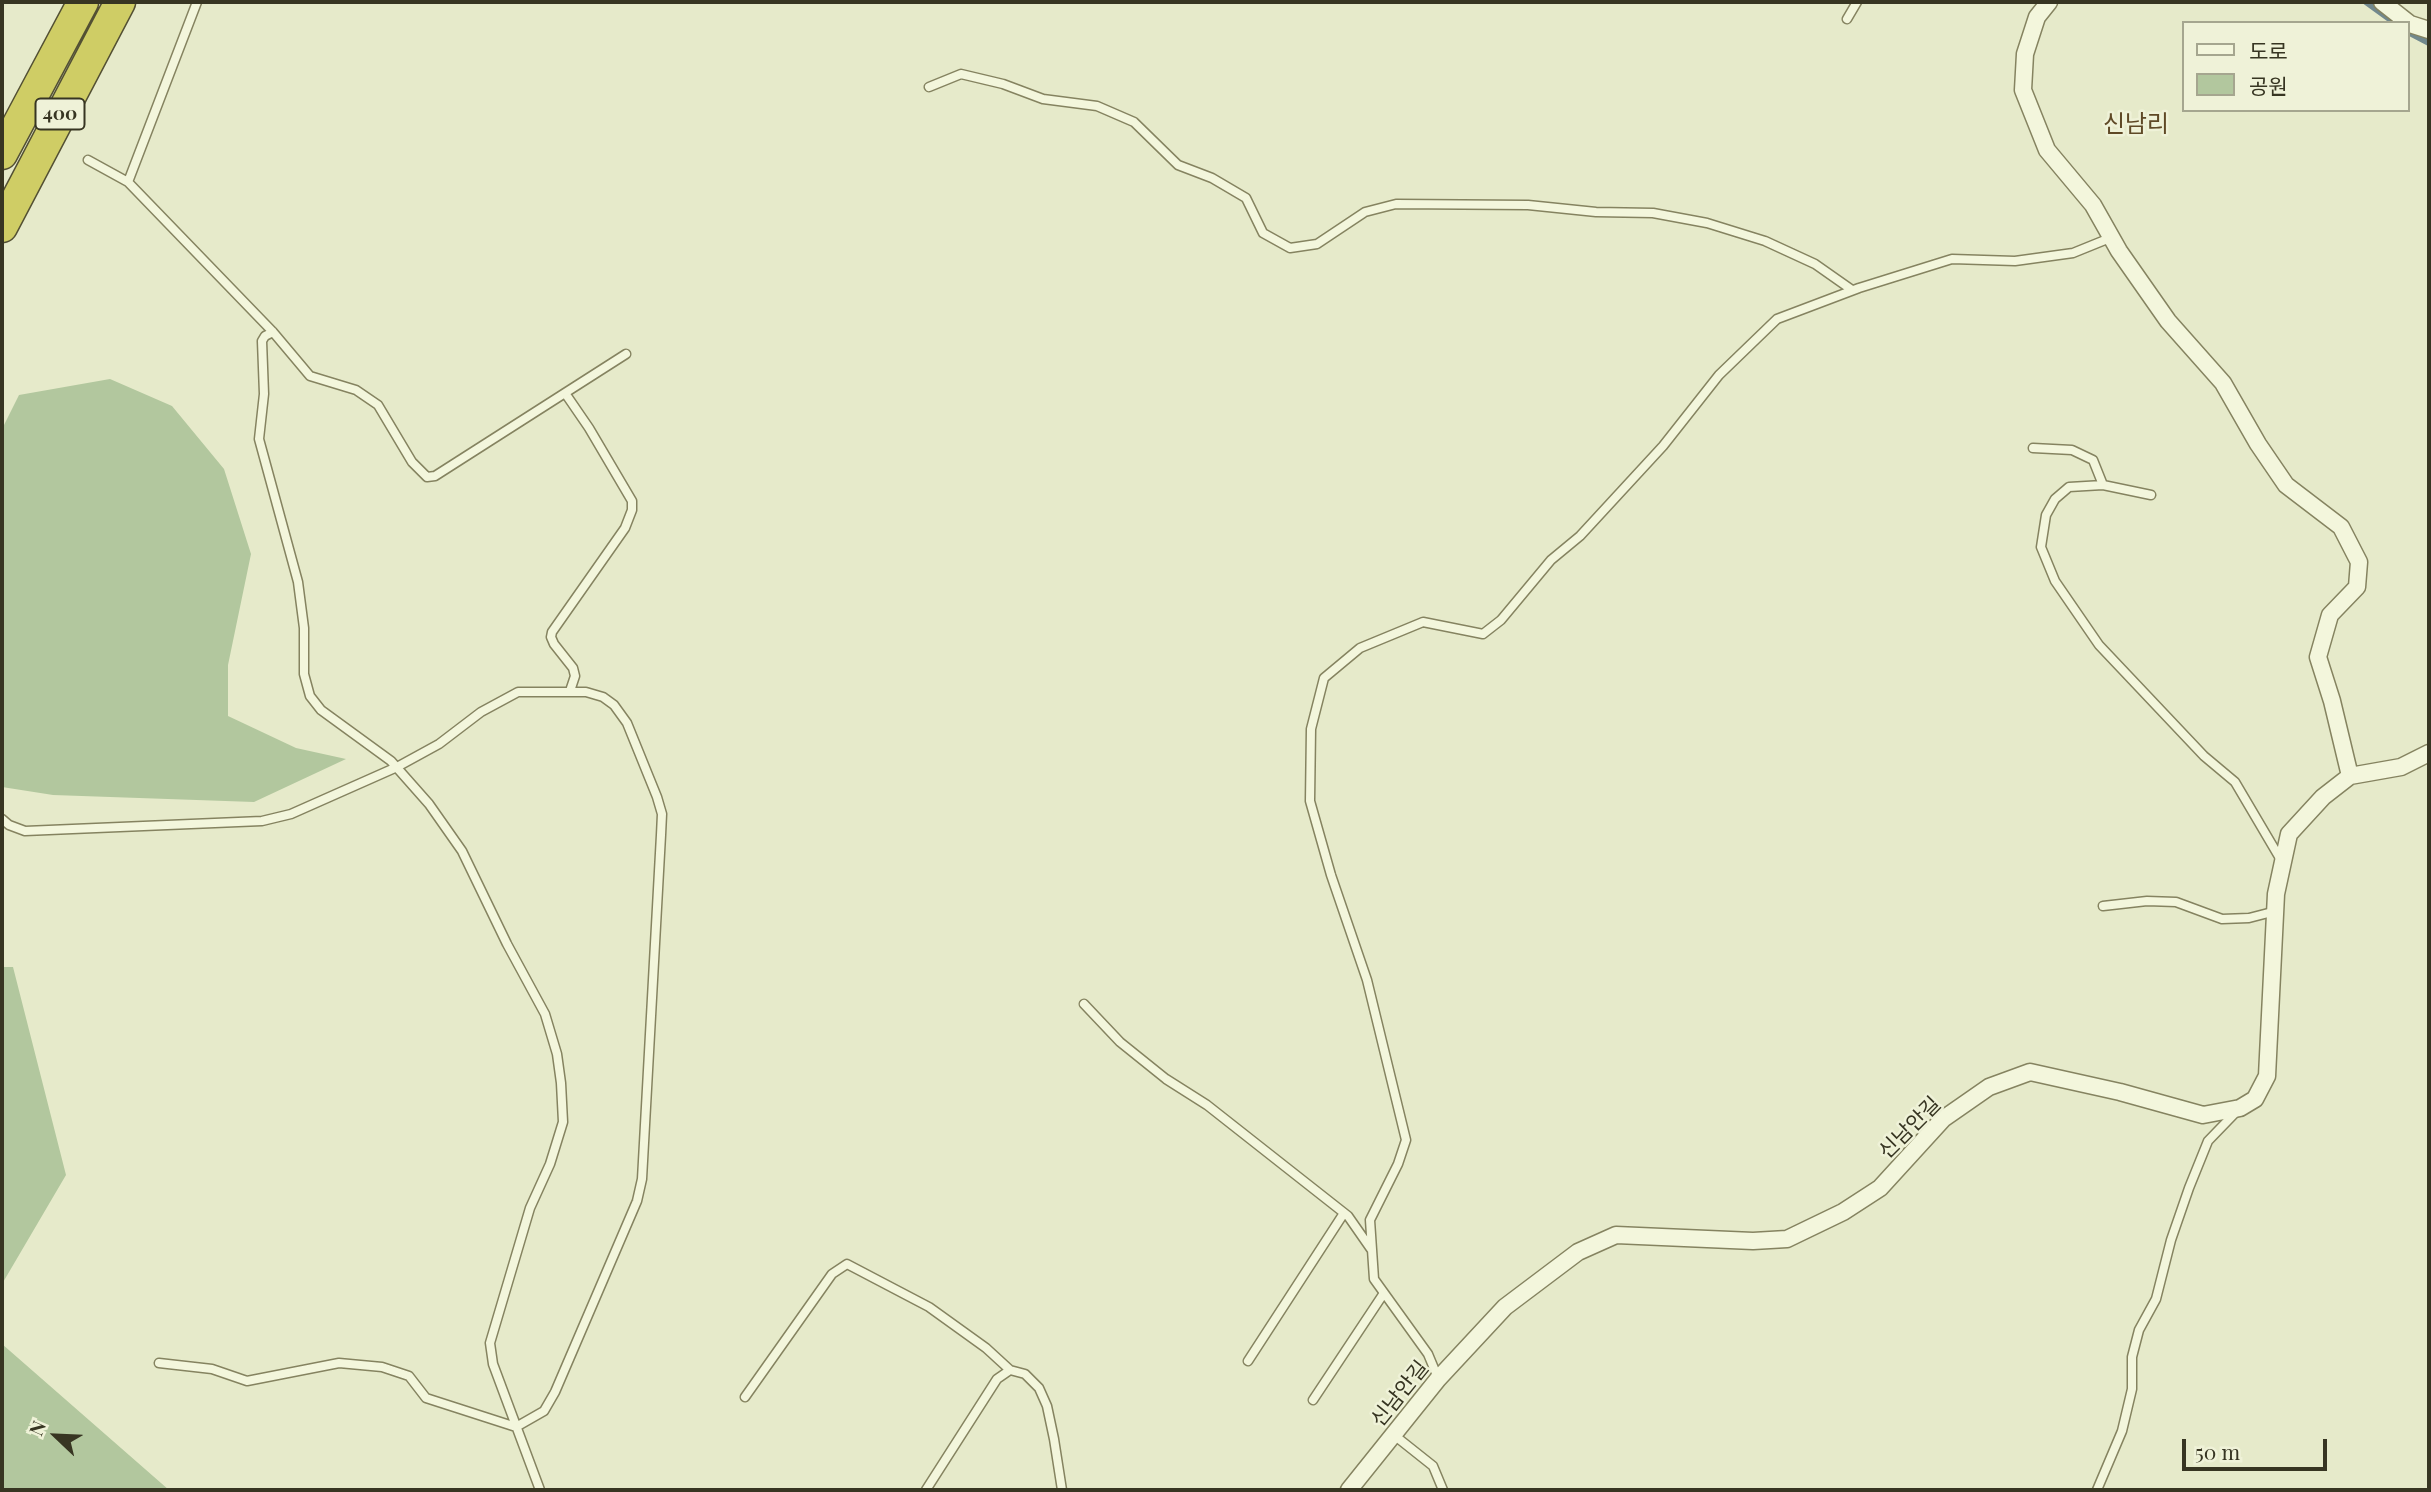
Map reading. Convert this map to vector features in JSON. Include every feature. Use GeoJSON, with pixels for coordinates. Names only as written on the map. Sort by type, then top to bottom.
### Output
{"type":"FeatureCollection","features":[{"type":"Feature","properties":{"kind":"highway"},"geometry":{"type":"LineString","coordinates":[[7,143],[58,2]]}},
{"type":"Feature","properties":{"kind":"highway","name":"400"},"geometry":{"type":"LineString","coordinates":[[7,143],[83,2]]}},
{"type":"Feature","properties":{"kind":"highway","name":"400"},"geometry":{"type":"LineString","coordinates":[[2,227],[120,2]]}},
{"type":"Feature","properties":{"kind":"street"},"geometry":{"type":"LineString","coordinates":[[2049,2],[2038,17],[2025,54],[2023,90],[2047,150],[2093,205],[2110,238],[2168,321],[2223,383],[2286,485],[2341,527],[2359,562],[2357,587],[2330,615],[2318,657],[2350,776]]}},
{"type":"Feature","properties":{"kind":"street"},"geometry":{"type":"LineString","coordinates":[[2382,2],[2406,21]]}},
{"type":"Feature","properties":{"kind":"street"},"geometry":{"type":"LineString","coordinates":[[2410,24],[2429,30]]}},
{"type":"Feature","properties":{"kind":"street"},"geometry":{"type":"LineString","coordinates":[[2240,1108],[2255,1099],[2267,1076],[2276,894],[2289,834],[2323,797],[2350,776],[2401,767],[2429,753]]}},
{"type":"Feature","properties":{"kind":"street","name":"신남안길"},"geometry":{"type":"LineString","coordinates":[[1349,1490],[1438,1378],[1505,1307],[1578,1252],[1616,1235],[1787,1240],[1843,1212],[1880,1188],[1943,1119],[1989,1087],[2030,1072],[2120,1092],[2203,1115],[2240,1108]]}},
{"type":"Feature","properties":{"kind":"lane"},"geometry":{"type":"LineString","coordinates":[[128,183],[197,2]]}},
{"type":"Feature","properties":{"kind":"lane"},"geometry":{"type":"LineString","coordinates":[[1847,19],[1857,2]]}},
{"type":"Feature","properties":{"kind":"lane"},"geometry":{"type":"LineString","coordinates":[[929,87],[961,74],[1003,83],[1043,99],[1097,106],[1134,122],[1178,165],[1212,178],[1246,198],[1263,233],[1290,248],[1317,244],[1365,212],[1396,204],[1528,205],[1653,214],[1707,223],[1765,241],[1815,264],[1852,290]]}},
{"type":"Feature","properties":{"kind":"lane"},"geometry":{"type":"LineString","coordinates":[[88,160],[128,183],[273,332],[310,376],[356,390],[378,405],[412,462],[427,477],[435,476],[626,354]]}},
{"type":"Feature","properties":{"kind":"lane"},"geometry":{"type":"LineString","coordinates":[[1438,1378],[1428,1354],[1374,1279],[1370,1220],[1398,1164],[1406,1140],[1367,980],[1331,875],[1310,801],[1311,729],[1324,678],[1360,648],[1423,621],[1483,634],[1501,620],[1551,561],[1580,536],[1663,446],[1719,375],[1777,319],[1852,290],[1952,259],[2015,261],[2062,255],[2110,238]]}},
{"type":"Feature","properties":{"kind":"lane"},"geometry":{"type":"LineString","coordinates":[[273,332],[262,341],[264,394],[258,428],[259,439],[298,582],[303,616],[303,668],[310,696],[321,710],[381,752],[397,768],[429,804],[462,850],[507,944],[545,1014],[557,1054],[563,1122],[551,1164],[530,1208],[489,1343],[493,1364],[540,1490]]}},
{"type":"Feature","properties":{"kind":"lane"},"geometry":{"type":"LineString","coordinates":[[565,393],[632,500],[632,510],[625,528],[552,632],[554,644],[573,668],[575,676],[569,691]]}},
{"type":"Feature","properties":{"kind":"lane"},"geometry":{"type":"LineString","coordinates":[[2033,448],[2072,450],[2093,460],[2103,485]]}},
{"type":"Feature","properties":{"kind":"lane"},"geometry":{"type":"LineString","coordinates":[[2151,495],[2103,485],[2069,487],[2055,499],[2046,515],[2041,547],[2055,581],[2099,645],[2204,756],[2235,782],[2283,863]]}},
{"type":"Feature","properties":{"kind":"lane"},"geometry":{"type":"LineString","coordinates":[[2,819],[25,831],[262,821],[291,814],[397,768],[439,744],[481,712],[510,695],[518,692],[569,691],[586,691],[603,697],[614,705],[627,723],[662,814],[642,1179],[637,1202],[555,1392],[544,1411],[516,1427],[426,1398],[409,1376],[382,1367],[339,1363],[247,1381],[212,1368],[159,1363]]}},
{"type":"Feature","properties":{"kind":"lane"},"geometry":{"type":"LineString","coordinates":[[2103,906],[2147,901],[2176,902],[2222,919],[2249,918],[2276,911]]}},
{"type":"Feature","properties":{"kind":"lane"},"geometry":{"type":"LineString","coordinates":[[1084,1004],[1120,1042],[1167,1079],[1207,1105],[1344,1213],[1371,1249]]}},
{"type":"Feature","properties":{"kind":"lane"},"geometry":{"type":"LineString","coordinates":[[2097,1490],[2122,1431],[2132,1389],[2132,1357],[2139,1330],[2156,1300],[2171,1240],[2189,1188],[2208,1141],[2240,1108]]}},
{"type":"Feature","properties":{"kind":"lane"},"geometry":{"type":"LineString","coordinates":[[1248,1361],[1344,1213]]}},
{"type":"Feature","properties":{"kind":"lane"},"geometry":{"type":"LineString","coordinates":[[745,1397],[832,1274],[847,1264],[929,1307],[986,1348],[1010,1370],[1025,1374],[1040,1388],[1052,1428],[1062,1490]]}},
{"type":"Feature","properties":{"kind":"lane"},"geometry":{"type":"LineString","coordinates":[[1313,1400],[1384,1293]]}},
{"type":"Feature","properties":{"kind":"lane"},"geometry":{"type":"LineString","coordinates":[[926,1490],[997,1379],[1010,1370]]}},
{"type":"Feature","properties":{"kind":"lane"},"geometry":{"type":"LineString","coordinates":[[1394,1435],[1433,1466],[1443,1490]]}},
{"type":"Feature","properties":{"kind":"green space"},"geometry":{"type":"Polygon","coordinates":[[[110,379],[172,406],[224,469],[251,554],[228,665],[228,716],[296,748],[346,759],[254,802],[53,795],[2,787],[2,429],[19,395],[110,379]]]}},
{"type":"Feature","properties":{"kind":"green space"},"geometry":{"type":"Polygon","coordinates":[[[2,967],[13,967],[66,1175],[2,1284],[2,967]]]}},
{"type":"Feature","properties":{"kind":"green space"},"geometry":{"type":"Polygon","coordinates":[[[2,1344],[169,1490],[2,1490],[2,1344]]]}},
{"type":"Feature","properties":{"kind":"waterway"},"geometry":{"type":"LineString","coordinates":[[2366,2],[2392,21]]}},
{"type":"Feature","properties":{"kind":"waterway"},"geometry":{"type":"LineString","coordinates":[[2410,33],[2429,43]]}},
{"type":"Feature","properties":{"kind":"district","name":"신남리"},"geometry":{"type":"Point","coordinates":[2136,125]}}]}
